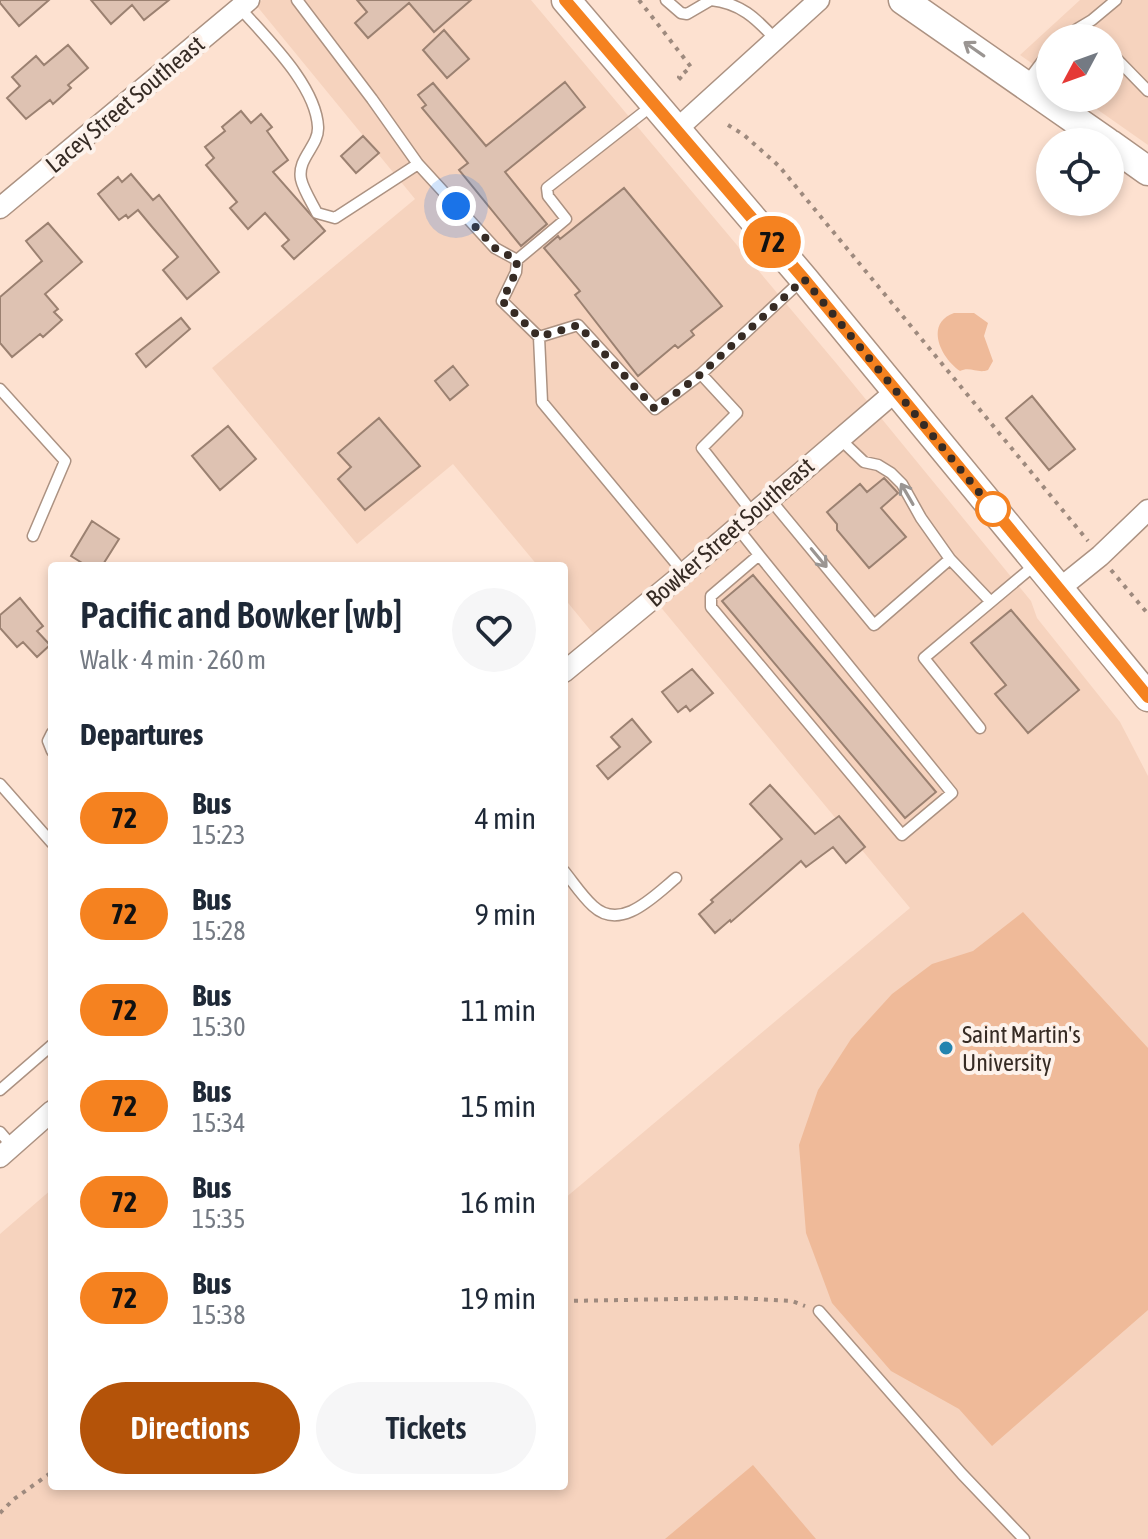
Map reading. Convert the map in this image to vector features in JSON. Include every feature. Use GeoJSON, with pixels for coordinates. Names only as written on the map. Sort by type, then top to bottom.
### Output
{"type":"FeatureCollection","features":[{"type":"Feature","properties":{"kind":"main road"},"geometry":{"type":"LineString","coordinates":[[566,0],[804,279],[1148,697]]}},
{"type":"Feature","properties":{"kind":"main road"},"geometry":{"type":"LineString","coordinates":[[903,0],[1086,128]]}},
{"type":"Feature","properties":{"kind":"main road"},"geometry":{"type":"LineString","coordinates":[[1124,154],[1148,171]]}},
{"type":"Feature","properties":{"kind":"street"},"geometry":{"type":"LineString","coordinates":[[676,130],[819,0]]}},
{"type":"Feature","properties":{"kind":"street","name":"Lacey Street Southeast"},"geometry":{"type":"LineString","coordinates":[[0,208],[244,4]]}},
{"type":"Feature","properties":{"kind":"street","name":"Bowker Street Southeast"},"geometry":{"type":"LineString","coordinates":[[568,669],[896,391]]}},
{"type":"Feature","properties":{"kind":"street"},"geometry":{"type":"LineString","coordinates":[[1059,589],[1145,519]]}},
{"type":"Feature","properties":{"kind":"street"},"geometry":{"type":"LineString","coordinates":[[4,1145],[48,1114]]}},
{"type":"Feature","properties":{"kind":"lane"},"geometry":{"type":"LineString","coordinates":[[297,0],[418,164],[495,248],[517,260]]}},
{"type":"Feature","properties":{"kind":"lane"},"geometry":{"type":"LineString","coordinates":[[666,0],[681,13],[687,14],[711,0],[728,2],[745,9],[775,39]]}},
{"type":"Feature","properties":{"kind":"lane"},"geometry":{"type":"LineString","coordinates":[[1085,24],[1116,0]]}},
{"type":"Feature","properties":{"kind":"lane"},"geometry":{"type":"LineString","coordinates":[[244,4],[285,59],[313,104],[319,130],[302,160],[301,180],[317,213],[335,218],[418,164]]}},
{"type":"Feature","properties":{"kind":"lane"},"geometry":{"type":"LineString","coordinates":[[1124,66],[1148,91]]}},
{"type":"Feature","properties":{"kind":"lane"},"geometry":{"type":"LineString","coordinates":[[1024,85],[1036,69]]}},
{"type":"Feature","properties":{"kind":"lane"},"geometry":{"type":"LineString","coordinates":[[654,104],[547,188],[548,196],[566,219],[517,260],[516,272],[502,301],[539,337],[542,402],[684,573]]}},
{"type":"Feature","properties":{"kind":"lane"},"geometry":{"type":"LineString","coordinates":[[539,337],[578,325],[655,409],[701,374],[804,279]]}},
{"type":"Feature","properties":{"kind":"lane"},"geometry":{"type":"LineString","coordinates":[[701,374],[737,413],[702,448],[752,512]]}},
{"type":"Feature","properties":{"kind":"lane"},"geometry":{"type":"LineString","coordinates":[[0,389],[65,461],[33,536]]}},
{"type":"Feature","properties":{"kind":"lane"},"geometry":{"type":"LineString","coordinates":[[839,438],[856,456],[891,473],[902,484],[950,559],[990,601]]}},
{"type":"Feature","properties":{"kind":"lane"},"geometry":{"type":"LineString","coordinates":[[769,498],[874,625],[950,559]]}},
{"type":"Feature","properties":{"kind":"lane"},"geometry":{"type":"LineString","coordinates":[[736,526],[952,793],[902,835],[711,607],[711,596],[759,555]]}},
{"type":"Feature","properties":{"kind":"lane"},"geometry":{"type":"LineString","coordinates":[[980,728],[924,658],[1037,563]]}},
{"type":"Feature","properties":{"kind":"lane"},"geometry":{"type":"LineString","coordinates":[[0,784],[48,838]]}},
{"type":"Feature","properties":{"kind":"lane"},"geometry":{"type":"LineString","coordinates":[[568,876],[592,906],[605,915],[623,915],[632,911],[676,878]]}},
{"type":"Feature","properties":{"kind":"lane"},"geometry":{"type":"LineString","coordinates":[[0,1090],[48,1048]]}},
{"type":"Feature","properties":{"kind":"lane"},"geometry":{"type":"LineString","coordinates":[[819,1311],[952,1463],[1024,1539]]}},
{"type":"Feature","properties":{"kind":"path"},"geometry":{"type":"LineString","coordinates":[[639,0],[691,67],[679,77],[685,83]]}},
{"type":"Feature","properties":{"kind":"path"},"geometry":{"type":"LineString","coordinates":[[728,125],[779,166],[1148,614]]}},
{"type":"Feature","properties":{"kind":"path"},"geometry":{"type":"LineString","coordinates":[[568,1301],[738,1298],[792,1301],[819,1311]]}},
{"type":"Feature","properties":{"kind":"path"},"geometry":{"type":"LineString","coordinates":[[0,1513],[48,1475]]}},
{"type":"Feature","properties":{"kind":"shaded area"},"geometry":{"type":"Polygon","coordinates":[[[262,0],[531,0],[1031,601],[1037,618],[1120,722],[1148,776],[1148,1539],[0,1539],[0,1234],[48,1192],[48,1490],[568,1490],[568,1196],[910,908],[654,599],[600,642],[568,603],[568,562],[535,562],[453,464],[357,544],[212,368],[415,199],[256,5],[262,0]]]}},
{"type":"Feature","properties":{"kind":"shaded area"},"geometry":{"type":"Polygon","coordinates":[[[1080,0],[1148,0],[1148,145],[1101,112],[1124,112],[1124,24],[1054,24],[1080,0]]]}},
{"type":"Feature","properties":{"kind":"shaded area"},"geometry":{"type":"Polygon","coordinates":[[[1036,40],[1036,66],[1020,55],[1036,40]]]}},
{"type":"Feature","properties":{"kind":"shaded area"},"geometry":{"type":"Polygon","coordinates":[[[954,313],[974,313],[988,323],[984,336],[993,361],[988,370],[960,371],[942,350],[938,333],[940,325],[954,313]]]}},
{"type":"Feature","properties":{"kind":"shaded area"},"geometry":{"type":"Polygon","coordinates":[[[1023,912],[1148,1048],[1148,1310],[992,1446],[959,1409],[891,1371],[832,1303],[806,1233],[799,1145],[818,1090],[851,1039],[892,994],[932,964],[973,951],[1023,912]]]}},
{"type":"Feature","properties":{"kind":"shaded area"},"geometry":{"type":"Polygon","coordinates":[[[753,1465],[816,1539],[665,1539],[753,1465]]]}},
{"type":"Feature","properties":{"kind":"building"},"geometry":{"type":"Polygon","coordinates":[[[0,0],[49,0],[19,26],[0,0]]]}},
{"type":"Feature","properties":{"kind":"building"},"geometry":{"type":"Polygon","coordinates":[[[91,0],[169,0],[144,20],[132,5],[111,24],[91,0]]]}},
{"type":"Feature","properties":{"kind":"building"},"geometry":{"type":"Polygon","coordinates":[[[357,0],[471,0],[434,32],[409,3],[368,38],[355,23],[367,12],[357,0]]]}},
{"type":"Feature","properties":{"kind":"building"},"geometry":{"type":"Polygon","coordinates":[[[444,30],[469,59],[447,78],[423,50],[444,30]]]}},
{"type":"Feature","properties":{"kind":"building"},"geometry":{"type":"Polygon","coordinates":[[[68,45],[88,68],[68,85],[71,88],[53,104],[50,100],[26,119],[7,98],[20,86],[12,77],[36,56],[44,65],[68,45]]]}},
{"type":"Feature","properties":{"kind":"building"},"geometry":{"type":"Polygon","coordinates":[[[565,82],[585,107],[505,172],[547,224],[521,246],[459,170],[468,163],[422,108],[426,105],[418,95],[433,83],[486,146],[565,82]]]}},
{"type":"Feature","properties":{"kind":"building"},"geometry":{"type":"Polygon","coordinates":[[[241,111],[251,123],[261,114],[272,127],[267,131],[288,160],[273,172],[325,231],[294,259],[282,246],[289,240],[265,213],[248,229],[230,208],[237,202],[206,165],[214,158],[205,147],[225,131],[222,127],[241,111]]]}},
{"type":"Feature","properties":{"kind":"building"},"geometry":{"type":"Polygon","coordinates":[[[363,136],[379,153],[356,173],[341,156],[363,136]]]}},
{"type":"Feature","properties":{"kind":"building"},"geometry":{"type":"Polygon","coordinates":[[[131,174],[153,200],[159,195],[219,272],[187,299],[163,270],[178,257],[138,210],[128,218],[126,215],[119,220],[98,194],[118,177],[122,182],[131,174]]]}},
{"type":"Feature","properties":{"kind":"building"},"geometry":{"type":"Polygon","coordinates":[[[624,188],[722,306],[691,331],[694,335],[678,348],[675,345],[638,376],[575,295],[580,291],[544,248],[624,188]]]}},
{"type":"Feature","properties":{"kind":"building"},"geometry":{"type":"Polygon","coordinates":[[[48,223],[82,262],[45,294],[58,309],[54,312],[62,320],[12,357],[0,343],[0,297],[42,261],[26,241],[48,223]]]}},
{"type":"Feature","properties":{"kind":"building"},"geometry":{"type":"Polygon","coordinates":[[[181,318],[190,329],[146,367],[136,354],[181,318]]]}},
{"type":"Feature","properties":{"kind":"building"},"geometry":{"type":"Polygon","coordinates":[[[453,366],[468,385],[450,400],[435,381],[453,366]]]}},
{"type":"Feature","properties":{"kind":"building"},"geometry":{"type":"Polygon","coordinates":[[[1032,396],[1075,449],[1049,470],[1006,418],[1032,396]]]}},
{"type":"Feature","properties":{"kind":"building"},"geometry":{"type":"Polygon","coordinates":[[[379,418],[420,466],[365,510],[338,479],[351,467],[338,453],[379,418]]]}},
{"type":"Feature","properties":{"kind":"building"},"geometry":{"type":"Polygon","coordinates":[[[228,426],[256,459],[220,490],[192,456],[228,426]]]}},
{"type":"Feature","properties":{"kind":"building"},"geometry":{"type":"Polygon","coordinates":[[[884,478],[898,493],[881,508],[906,537],[869,568],[837,530],[837,524],[827,512],[860,484],[867,492],[884,478]]]}},
{"type":"Feature","properties":{"kind":"building"},"geometry":{"type":"Polygon","coordinates":[[[92,521],[119,539],[105,562],[81,562],[71,556],[92,521]]]}},
{"type":"Feature","properties":{"kind":"building"},"geometry":{"type":"Polygon","coordinates":[[[753,575],[936,792],[905,818],[722,601],[753,575]]]}},
{"type":"Feature","properties":{"kind":"building"},"geometry":{"type":"Polygon","coordinates":[[[20,598],[43,626],[37,631],[48,647],[37,657],[23,642],[17,647],[0,628],[0,615],[20,598]]]}},
{"type":"Feature","properties":{"kind":"building"},"geometry":{"type":"Polygon","coordinates":[[[1011,610],[1079,690],[1028,733],[995,694],[1006,685],[971,643],[1011,610]]]}},
{"type":"Feature","properties":{"kind":"building"},"geometry":{"type":"Polygon","coordinates":[[[692,669],[713,693],[690,711],[686,706],[678,712],[662,692],[692,669]]]}},
{"type":"Feature","properties":{"kind":"building"},"geometry":{"type":"Polygon","coordinates":[[[632,719],[651,742],[608,779],[597,766],[620,747],[611,737],[632,719]]]}},
{"type":"Feature","properties":{"kind":"building"},"geometry":{"type":"Polygon","coordinates":[[[770,785],[815,834],[839,816],[865,847],[846,863],[833,847],[806,867],[801,861],[715,933],[699,914],[782,839],[750,804],[770,785]]]}},
{"type":"Feature","properties":{"kind":"bus line","name":"72"},"geometry":{"type":"LineString","coordinates":[[565,0],[804,279],[1148,697]]}},
{"type":"Feature","properties":{"kind":"place","name":"Saint Martin's University"},"geometry":{"type":"Point","coordinates":[946,1048]}},
{"type":"Feature","properties":{"kind":"route"},"geometry":{"type":"LineString","coordinates":[[456,206],[495,248],[517,260],[516,272],[502,301],[539,337],[578,325],[655,409],[701,374],[804,279],[997,514],[993,509]]}}]}
